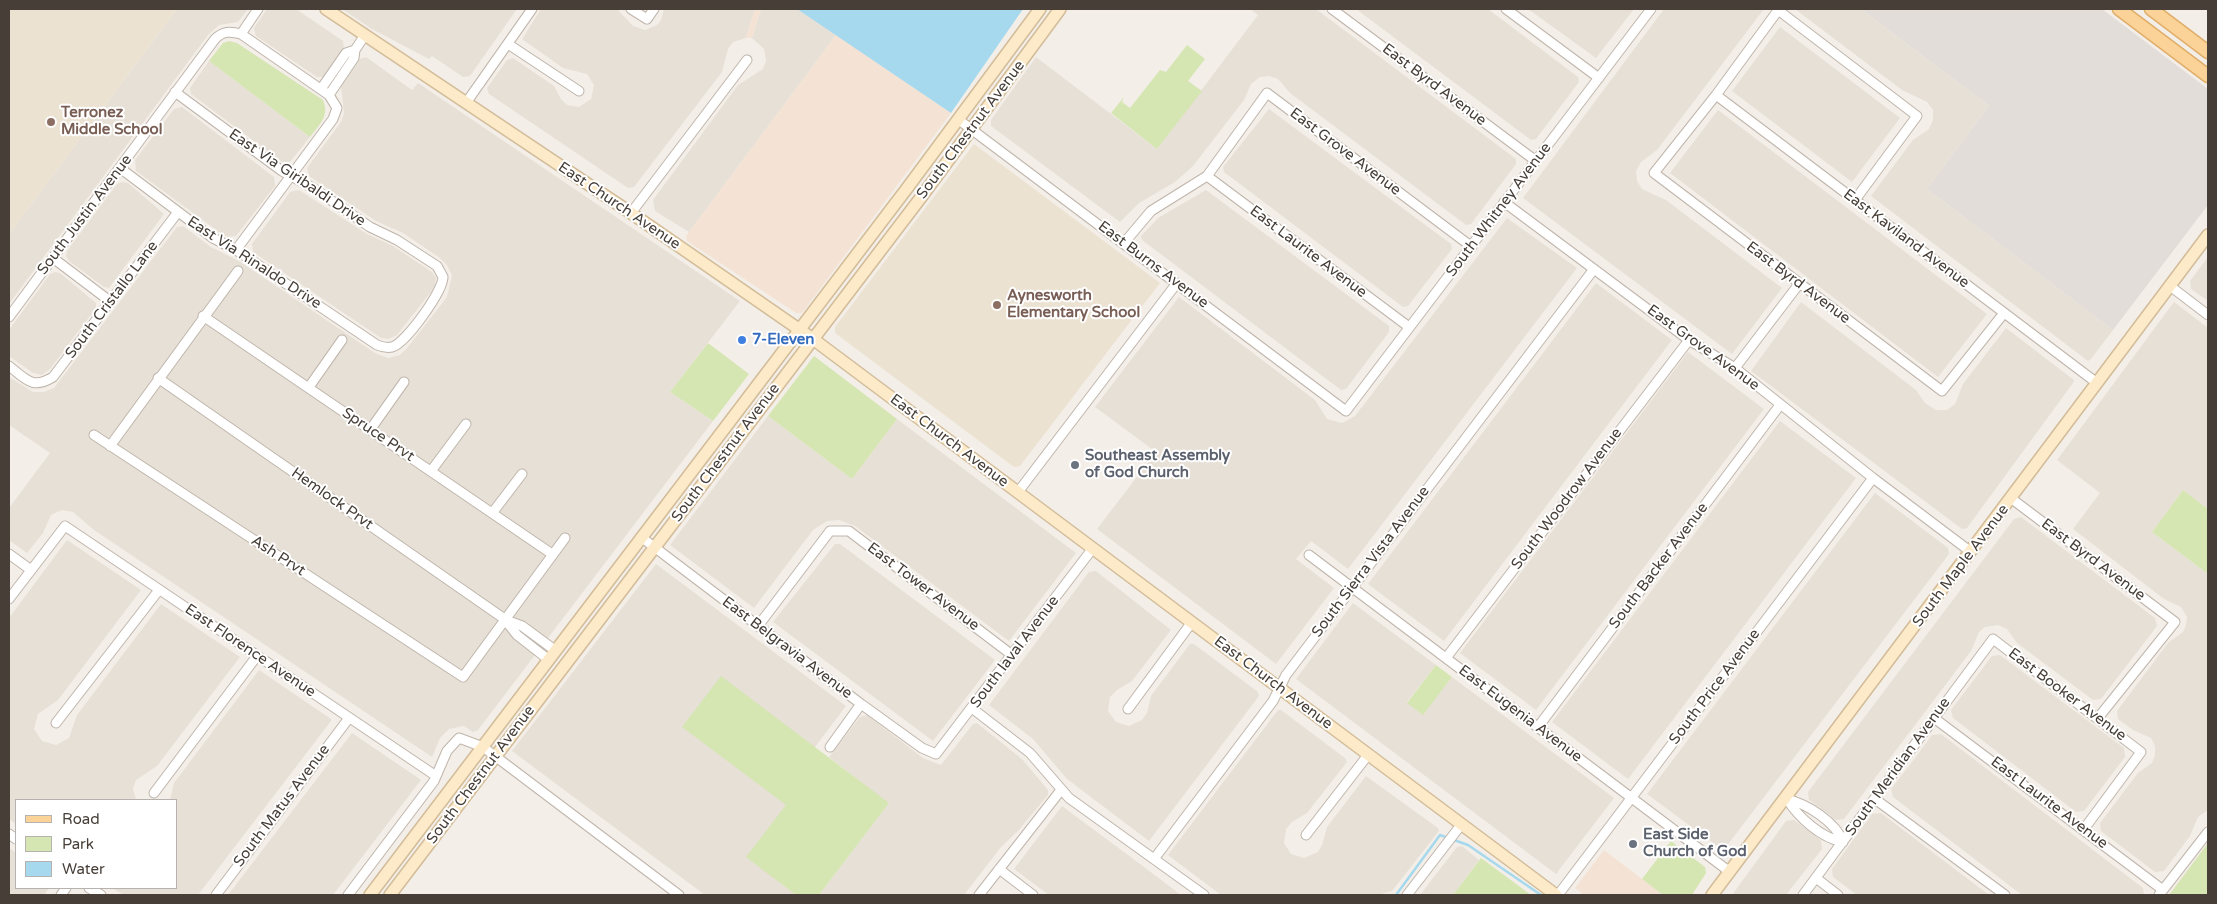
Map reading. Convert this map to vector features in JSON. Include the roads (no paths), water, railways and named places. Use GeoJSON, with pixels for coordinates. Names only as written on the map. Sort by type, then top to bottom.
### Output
{"type":"FeatureCollection","features":[{"type":"Feature","properties":{"kind":"main road","name":"East Church Avenue"},"geometry":{"type":"LineString","coordinates":[[326,9],[631,213],[813,339],[1557,895]]}},
{"type":"Feature","properties":{"kind":"main road","name":"South Chestnut Avenue"},"geometry":{"type":"LineString","coordinates":[[370,895],[959,120],[1040,9]]}},
{"type":"Feature","properties":{"kind":"main road","name":"South Chestnut Avenue"},"geometry":{"type":"LineString","coordinates":[[390,895],[972,129],[1060,9]]}},
{"type":"Feature","properties":{"kind":"main road"},"geometry":{"type":"LineString","coordinates":[[2119,9],[2208,76]]}},
{"type":"Feature","properties":{"kind":"main road"},"geometry":{"type":"LineString","coordinates":[[2151,9],[2208,52]]}},
{"type":"Feature","properties":{"kind":"main road","name":"South Maple Avenue"},"geometry":{"type":"LineString","coordinates":[[1712,895],[2012,499],[2208,235]]}},
{"type":"Feature","properties":{"kind":"street"},"geometry":{"type":"LineString","coordinates":[[236,250],[336,114],[335,102],[329,95],[240,34],[258,9]]}},
{"type":"Feature","properties":{"kind":"street"},"geometry":{"type":"LineString","coordinates":[[466,103],[532,9]]}},
{"type":"Feature","properties":{"kind":"street"},"geometry":{"type":"LineString","coordinates":[[632,9],[648,19],[654,9]]}},
{"type":"Feature","properties":{"kind":"street","name":"East Byrd Avenue"},"geometry":{"type":"LineString","coordinates":[[1332,9],[1536,161]]}},
{"type":"Feature","properties":{"kind":"street"},"geometry":{"type":"LineString","coordinates":[[1506,9],[1599,78]]}},
{"type":"Feature","properties":{"kind":"street","name":"South Whitney Avenue"},"geometry":{"type":"LineString","coordinates":[[1346,410],[1651,9]]}},
{"type":"Feature","properties":{"kind":"street"},"geometry":{"type":"LineString","coordinates":[[1716,95],[1778,10],[1917,116],[1855,200]]}},
{"type":"Feature","properties":{"kind":"street","name":"South Justin Avenue"},"geometry":{"type":"LineString","coordinates":[[9,317],[219,35],[232,32],[240,34]]}},
{"type":"Feature","properties":{"kind":"street"},"geometry":{"type":"LineString","coordinates":[[329,95],[354,58],[355,50],[365,35]]}},
{"type":"Feature","properties":{"kind":"street"},"geometry":{"type":"LineString","coordinates":[[508,44],[579,91]]}},
{"type":"Feature","properties":{"kind":"street"},"geometry":{"type":"LineString","coordinates":[[321,89],[346,53],[355,50]]}},
{"type":"Feature","properties":{"kind":"street"},"geometry":{"type":"LineString","coordinates":[[631,213],[747,60]]}},
{"type":"Feature","properties":{"kind":"street","name":"East Via Giribaldi Drive"},"geometry":{"type":"LineString","coordinates":[[175,92],[291,176],[313,188],[370,227],[397,240],[437,266],[443,277],[440,291],[403,339],[392,347]]}},
{"type":"Feature","properties":{"kind":"street","name":"East Grove Avenue"},"geometry":{"type":"LineString","coordinates":[[1207,176],[1267,93],[1472,246]]}},
{"type":"Feature","properties":{"kind":"street","name":"East Byrd Avenue"},"geometry":{"type":"LineString","coordinates":[[1716,95],[1654,174],[1799,284],[1942,391],[2004,313]]}},
{"type":"Feature","properties":{"kind":"street","name":"East Kaviland Avenue"},"geometry":{"type":"LineString","coordinates":[[1716,95],[2097,383]]}},
{"type":"Feature","properties":{"kind":"street","name":"East Burns Avenue"},"geometry":{"type":"LineString","coordinates":[[959,120],[1346,410]]}},
{"type":"Feature","properties":{"kind":"street","name":"East Via Rinaldo Drive"},"geometry":{"type":"LineString","coordinates":[[120,168],[212,238],[236,250],[377,345],[392,347]]}},
{"type":"Feature","properties":{"kind":"street"},"geometry":{"type":"LineString","coordinates":[[1124,242],[1151,211],[1207,176]]}},
{"type":"Feature","properties":{"kind":"street","name":"East Laurite Avenue"},"geometry":{"type":"LineString","coordinates":[[1207,176],[1409,327]]}},
{"type":"Feature","properties":{"kind":"street","name":"East Grove Avenue"},"geometry":{"type":"LineString","coordinates":[[1504,202],[1689,340],[1735,368],[1780,406],[1971,552]]}},
{"type":"Feature","properties":{"kind":"street","name":"South Cristallo Lane"},"geometry":{"type":"LineString","coordinates":[[9,366],[30,382],[42,384],[53,377],[178,212]]}},
{"type":"Feature","properties":{"kind":"street"},"geometry":{"type":"LineString","coordinates":[[53,258],[111,302]]}},
{"type":"Feature","properties":{"kind":"street","name":"South Sierra Vista Avenue"},"geometry":{"type":"LineString","coordinates":[[1154,859],[1273,701],[1286,674],[1594,269]]}},
{"type":"Feature","properties":{"kind":"street"},"geometry":{"type":"LineString","coordinates":[[110,446],[203,316],[238,272]]}},
{"type":"Feature","properties":{"kind":"street"},"geometry":{"type":"LineString","coordinates":[[1018,492],[1177,283]]}},
{"type":"Feature","properties":{"kind":"street"},"geometry":{"type":"LineString","coordinates":[[1735,368],[1799,284]]}},
{"type":"Feature","properties":{"kind":"street"},"geometry":{"type":"LineString","coordinates":[[2170,286],[2208,315]]}},
{"type":"Feature","properties":{"kind":"street","name":"Spruce Prvt"},"geometry":{"type":"LineString","coordinates":[[203,316],[552,554]]}},
{"type":"Feature","properties":{"kind":"street"},"geometry":{"type":"LineString","coordinates":[[309,387],[342,340]]}},
{"type":"Feature","properties":{"kind":"street","name":"South Woodrow Avenue"},"geometry":{"type":"LineString","coordinates":[[1446,658],[1689,340]]}},
{"type":"Feature","properties":{"kind":"street","name":"Hemlock Prvt"},"geometry":{"type":"LineString","coordinates":[[158,378],[506,620],[522,626],[553,656]]}},
{"type":"Feature","properties":{"kind":"street"},"geometry":{"type":"LineString","coordinates":[[370,430],[404,382]]}},
{"type":"Feature","properties":{"kind":"street","name":"South Backer Avenue"},"geometry":{"type":"LineString","coordinates":[[1538,727],[1780,406]]}},
{"type":"Feature","properties":{"kind":"street"},"geometry":{"type":"LineString","coordinates":[[431,471],[466,424]]}},
{"type":"Feature","properties":{"kind":"street","name":"Ash Prvt"},"geometry":{"type":"LineString","coordinates":[[94,436],[464,677],[506,620]]}},
{"type":"Feature","properties":{"kind":"street"},"geometry":{"type":"LineString","coordinates":[[493,512],[522,474]]}},
{"type":"Feature","properties":{"kind":"street","name":"South Price Avenue"},"geometry":{"type":"LineString","coordinates":[[1557,895],[1873,478]]}},
{"type":"Feature","properties":{"kind":"street","name":"East Byrd Avenue"},"geometry":{"type":"LineString","coordinates":[[2012,499],[2175,622],[2098,718]]}},
{"type":"Feature","properties":{"kind":"street","name":"East Florence Avenue"},"geometry":{"type":"LineString","coordinates":[[31,570],[65,526],[436,776]]}},
{"type":"Feature","properties":{"kind":"street","name":"East Tower Avenue"},"geometry":{"type":"LineString","coordinates":[[758,626],[830,530],[848,531],[1012,655]]}},
{"type":"Feature","properties":{"kind":"street","name":"East Belgravia Avenue"},"geometry":{"type":"LineString","coordinates":[[641,537],[861,704],[922,748],[936,754]]}},
{"type":"Feature","properties":{"kind":"street"},"geometry":{"type":"LineString","coordinates":[[506,620],[565,538]]}},
{"type":"Feature","properties":{"kind":"street","name":"South laval Avenue"},"geometry":{"type":"LineString","coordinates":[[936,754],[973,709],[1093,548]]}},
{"type":"Feature","properties":{"kind":"street"},"geometry":{"type":"LineString","coordinates":[[9,554],[31,570],[9,599]]}},
{"type":"Feature","properties":{"kind":"street","name":"East Eugenia Avenue"},"geometry":{"type":"LineString","coordinates":[[1310,556],[1730,872]]}},
{"type":"Feature","properties":{"kind":"street"},"geometry":{"type":"LineString","coordinates":[[56,723],[159,590]]}},
{"type":"Feature","properties":{"kind":"street"},"geometry":{"type":"LineString","coordinates":[[1128,709],[1192,622]]}},
{"type":"Feature","properties":{"kind":"street","name":"East Booker Avenue"},"geometry":{"type":"LineString","coordinates":[[1993,639],[2142,752],[2084,829]]}},
{"type":"Feature","properties":{"kind":"street","name":"South Meridian Avenue"},"geometry":{"type":"LineString","coordinates":[[1803,895],[1993,639]]}},
{"type":"Feature","properties":{"kind":"street"},"geometry":{"type":"LineString","coordinates":[[154,792],[257,656]]}},
{"type":"Feature","properties":{"kind":"street"},"geometry":{"type":"LineString","coordinates":[[830,747],[861,704]]}},
{"type":"Feature","properties":{"kind":"street"},"geometry":{"type":"LineString","coordinates":[[973,709],[1030,754],[1061,790],[1204,895]]}},
{"type":"Feature","properties":{"kind":"street","name":"South Matus Avenue"},"geometry":{"type":"LineString","coordinates":[[216,895],[349,718]]}},
{"type":"Feature","properties":{"kind":"street","name":"East Laurite Avenue"},"geometry":{"type":"LineString","coordinates":[[1934,718],[2084,829],[2161,893]]}},
{"type":"Feature","properties":{"kind":"street"},"geometry":{"type":"LineString","coordinates":[[348,895],[436,776],[447,751],[460,738],[483,747],[679,895]]}},
{"type":"Feature","properties":{"kind":"street"},"geometry":{"type":"LineString","coordinates":[[1306,836],[1368,755]]}},
{"type":"Feature","properties":{"kind":"street"},"geometry":{"type":"LineString","coordinates":[[979,895],[1061,790]]}},
{"type":"Feature","properties":{"kind":"street"},"geometry":{"type":"LineString","coordinates":[[1786,799],[1801,803],[1839,831],[1843,842]]}},
{"type":"Feature","properties":{"kind":"street"},"geometry":{"type":"LineString","coordinates":[[1875,799],[2005,895]]}},
{"type":"Feature","properties":{"kind":"street"},"geometry":{"type":"LineString","coordinates":[[1407,895],[1461,825]]}},
{"type":"Feature","properties":{"kind":"street"},"geometry":{"type":"LineString","coordinates":[[2161,893],[2208,832]]}},
{"type":"Feature","properties":{"kind":"street"},"geometry":{"type":"LineString","coordinates":[[999,869],[1032,895]]}},
{"type":"Feature","properties":{"kind":"street"},"geometry":{"type":"LineString","coordinates":[[1816,878],[1838,895]]}},
{"type":"Feature","properties":{"kind":"water"},"geometry":{"type":"Polygon","coordinates":[[[797,9],[1023,9],[951,113],[797,9]]]}},
{"type":"Feature","properties":{"kind":"waterway"},"geometry":{"type":"LineString","coordinates":[[1396,895],[1440,835],[1468,845],[1541,895]]}},
{"type":"Feature","properties":{"kind":"place","name":"Terronez Middle School"},"geometry":{"type":"Point","coordinates":[51,122]}},
{"type":"Feature","properties":{"kind":"place","name":"Aynesworth Elementary School"},"geometry":{"type":"Point","coordinates":[997,305]}},
{"type":"Feature","properties":{"kind":"place","name":"7-Eleven"},"geometry":{"type":"Point","coordinates":[742,340]}},
{"type":"Feature","properties":{"kind":"place","name":"Southeast Assembly of God Church"},"geometry":{"type":"Point","coordinates":[1075,465]}},
{"type":"Feature","properties":{"kind":"place","name":"East Side Church of God"},"geometry":{"type":"Point","coordinates":[1633,844]}}]}
